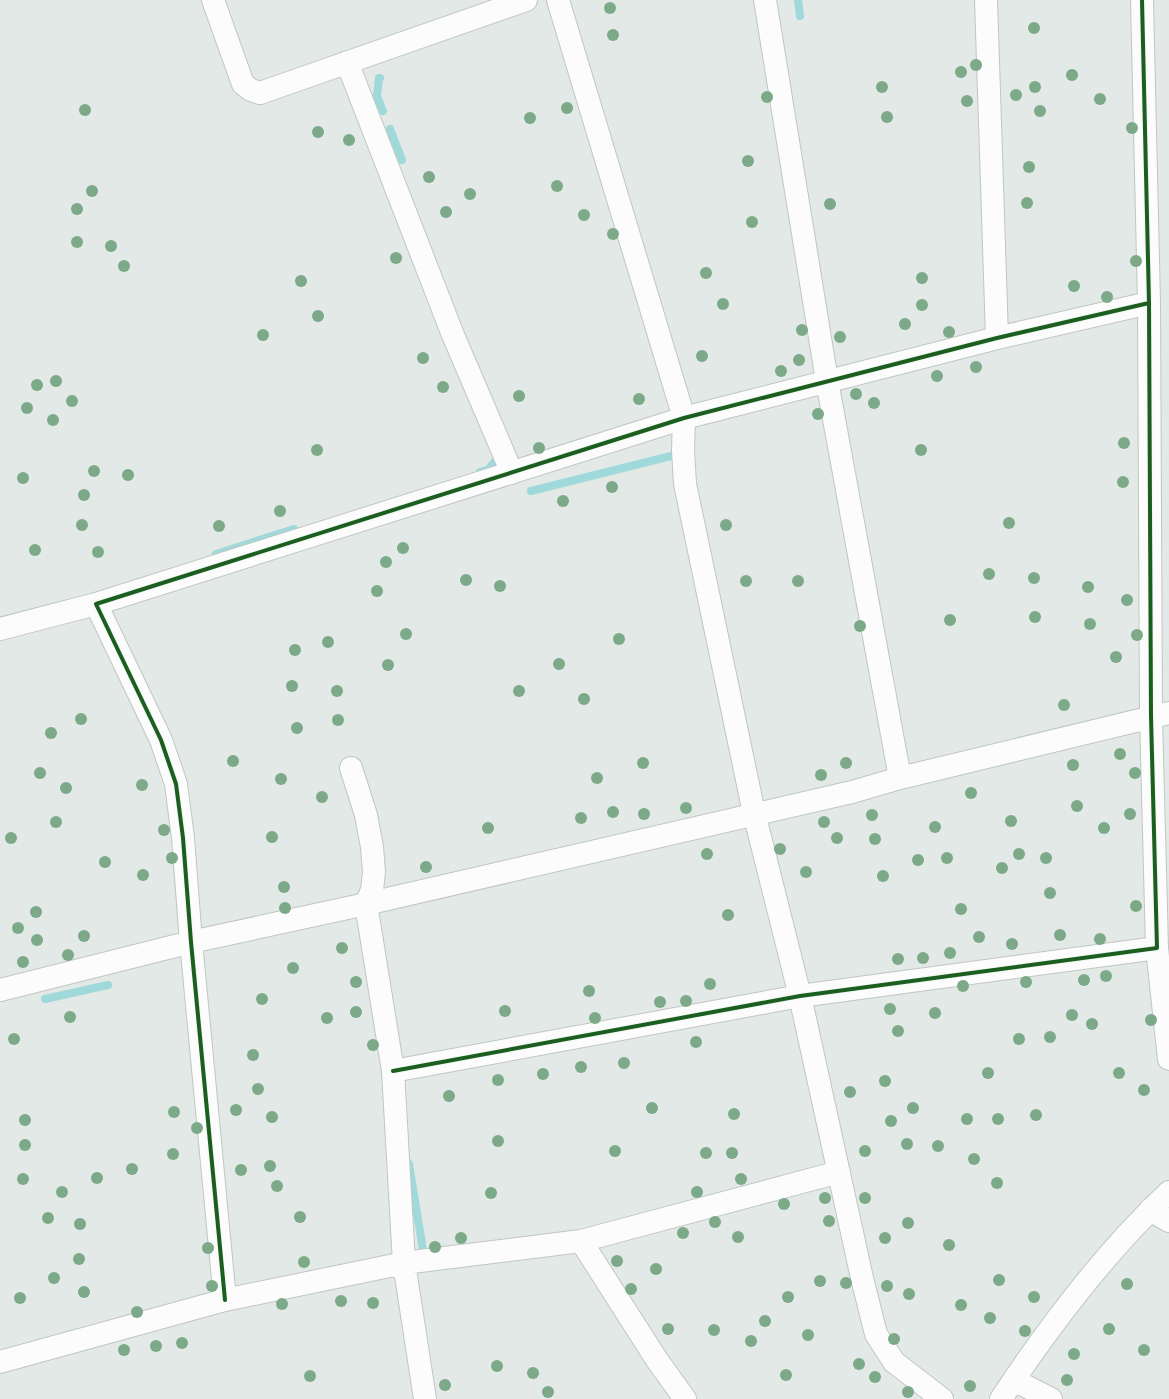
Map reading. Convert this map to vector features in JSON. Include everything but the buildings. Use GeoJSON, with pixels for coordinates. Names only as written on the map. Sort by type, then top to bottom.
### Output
{"type":"FeatureCollection","features":[{"type":"Feature","properties":{"kind":"street"},"geometry":{"type":"LineString","coordinates":[[213,0],[243,84],[251,90],[260,93],[526,0]]}},
{"type":"Feature","properties":{"kind":"street"},"geometry":{"type":"LineString","coordinates":[[558,0],[684,418],[683,450],[685,484],[754,813],[800,996],[862,1278],[876,1334],[894,1362],[942,1399]]}},
{"type":"Feature","properties":{"kind":"street"},"geometry":{"type":"LineString","coordinates":[[765,0],[827,381],[900,778]]}},
{"type":"Feature","properties":{"kind":"street"},"geometry":{"type":"LineString","coordinates":[[986,0],[997,338]]}},
{"type":"Feature","properties":{"kind":"street"},"geometry":{"type":"LineString","coordinates":[[1142,0],[1160,715],[1157,948],[1169,1059]]}},
{"type":"Feature","properties":{"kind":"street"},"geometry":{"type":"LineString","coordinates":[[347,62],[453,335],[512,473]]}},
{"type":"Feature","properties":{"kind":"street"},"geometry":{"type":"LineString","coordinates":[[0,629],[96,604],[684,418],[997,338],[1150,303]]}},
{"type":"Feature","properties":{"kind":"street"},"geometry":{"type":"LineString","coordinates":[[96,604],[161,740],[176,784],[183,838],[191,942],[225,1300]]}},
{"type":"Feature","properties":{"kind":"street"},"geometry":{"type":"LineString","coordinates":[[0,990],[191,942],[366,904],[754,813],[852,792],[900,778],[1160,715]]}},
{"type":"Feature","properties":{"kind":"street"},"geometry":{"type":"LineString","coordinates":[[351,768],[366,815],[372,847],[374,872],[372,890],[366,904],[393,1071],[404,1262],[425,1399]]}},
{"type":"Feature","properties":{"kind":"street"},"geometry":{"type":"LineString","coordinates":[[393,1071],[800,996],[1157,948]]}},
{"type":"Feature","properties":{"kind":"street"},"geometry":{"type":"LineString","coordinates":[[0,1362],[225,1300],[404,1262],[582,1241],[839,1172]]}},
{"type":"Feature","properties":{"kind":"street"},"geometry":{"type":"LineString","coordinates":[[1001,1399],[1063,1311],[1105,1259],[1150,1210],[1169,1192]]}},
{"type":"Feature","properties":{"kind":"street"},"geometry":{"type":"LineString","coordinates":[[1150,1210],[1169,1221]]}},
{"type":"Feature","properties":{"kind":"street"},"geometry":{"type":"LineString","coordinates":[[582,1241],[657,1360],[685,1399]]}},
{"type":"Feature","properties":{"kind":"street"},"geometry":{"type":"LineString","coordinates":[[1014,1380],[1051,1399]]}},
{"type":"Feature","properties":{"kind":"waterway"},"geometry":{"type":"LineString","coordinates":[[798,0],[800,16]]}},
{"type":"Feature","properties":{"kind":"waterway"},"geometry":{"type":"LineString","coordinates":[[380,78],[377,96],[383,111]]}},
{"type":"Feature","properties":{"kind":"waterway"},"geometry":{"type":"LineString","coordinates":[[390,129],[402,160]]}},
{"type":"Feature","properties":{"kind":"waterway"},"geometry":{"type":"LineString","coordinates":[[531,491],[671,456]]}},
{"type":"Feature","properties":{"kind":"waterway"},"geometry":{"type":"LineString","coordinates":[[480,472],[488,470],[495,461]]}},
{"type":"Feature","properties":{"kind":"waterway"},"geometry":{"type":"LineString","coordinates":[[216,554],[294,529]]}},
{"type":"Feature","properties":{"kind":"waterway"},"geometry":{"type":"LineString","coordinates":[[45,999],[108,985]]}},
{"type":"Feature","properties":{"kind":"waterway"},"geometry":{"type":"LineString","coordinates":[[409,1164],[423,1250]]}},
{"type":"Feature","properties":{"kind":"cycle path"},"geometry":{"type":"LineString","coordinates":[[393,1071],[800,996],[1157,948],[1151,716],[1149,303],[1142,0]]}},
{"type":"Feature","properties":{"kind":"cycle path"},"geometry":{"type":"LineString","coordinates":[[225,1300],[191,942],[183,838],[176,784],[161,740],[96,604],[684,418],[997,338],[1149,303]]}}]}
